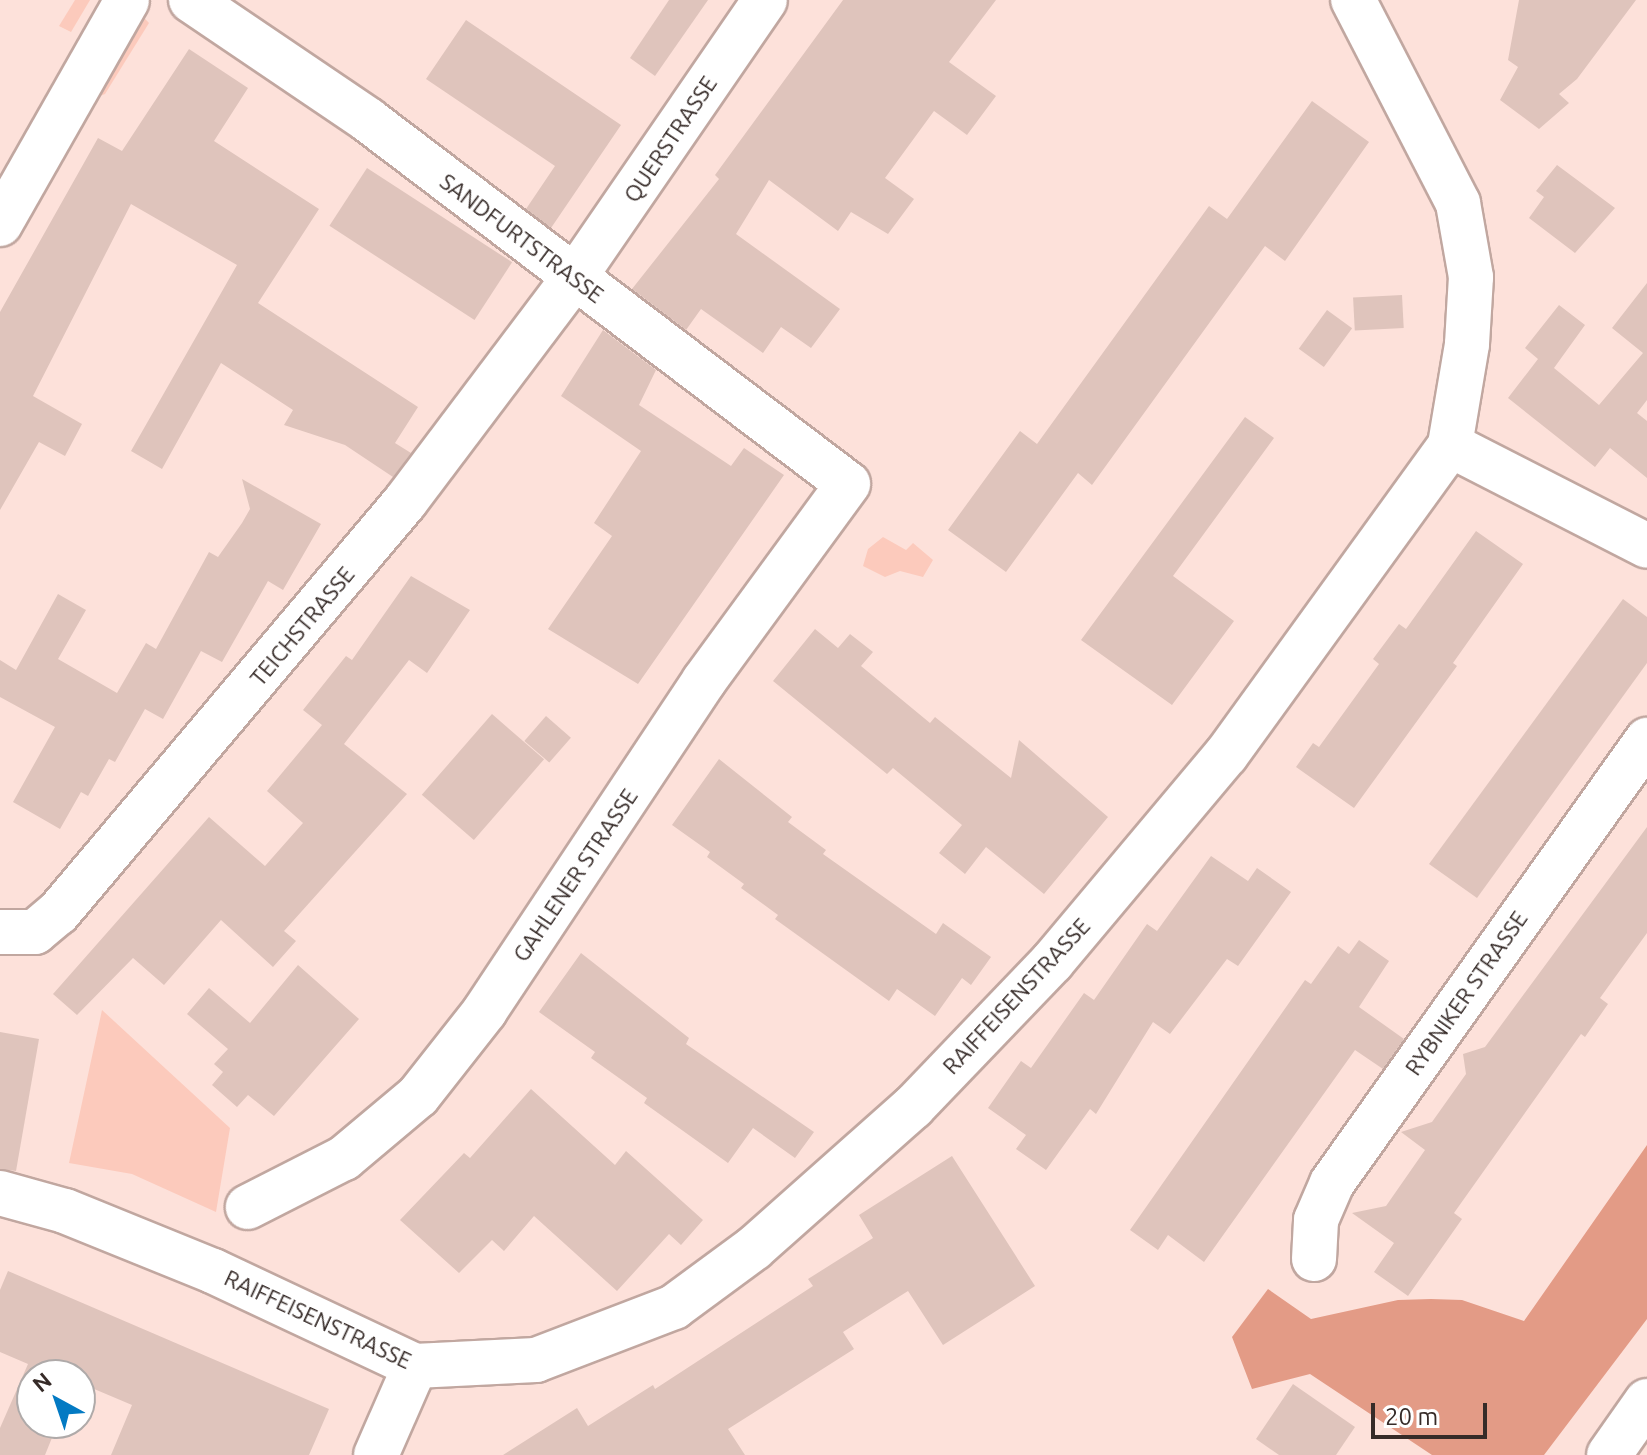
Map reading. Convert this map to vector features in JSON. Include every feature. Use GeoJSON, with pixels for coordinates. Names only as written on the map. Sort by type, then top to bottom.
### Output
{"type":"FeatureCollection","features":[{"type":"Feature","properties":{"kind":"street"},"geometry":{"type":"LineString","coordinates":[[0,224],[127,0]]}},
{"type":"Feature","properties":{"kind":"street","name":"SANDFURTSTRASSE"},"geometry":{"type":"LineString","coordinates":[[191,0],[368,120],[848,484]]}},
{"type":"Feature","properties":{"kind":"street","name":"QUERSTRASSE"},"geometry":{"type":"LineString","coordinates":[[574,278],[765,0]]}},
{"type":"Feature","properties":{"kind":"street","name":"RAIFFEISENSTRASSE"},"geometry":{"type":"LineString","coordinates":[[4,1194],[65,1211],[213,1271],[415,1366],[536,1360],[674,1307],[754,1248],[900,1119],[1052,962],[1226,755],[1450,445],[1467,344],[1471,277],[1458,203],[1353,0]]}},
{"type":"Feature","properties":{"kind":"street","name":"TEICHSTRASSE"},"geometry":{"type":"LineString","coordinates":[[0,932],[35,932],[58,913],[405,502],[574,278]]}},
{"type":"Feature","properties":{"kind":"street"},"geometry":{"type":"LineString","coordinates":[[1450,445],[1647,546]]}},
{"type":"Feature","properties":{"kind":"street","name":"GAHLENER STRASSE"},"geometry":{"type":"LineString","coordinates":[[248,1207],[344,1158],[418,1096],[485,1011],[704,681],[848,484]]}},
{"type":"Feature","properties":{"kind":"street","name":"RYBNIKER STRASSE"},"geometry":{"type":"LineString","coordinates":[[1314,1259],[1316,1220],[1332,1183],[1647,740]]}},
{"type":"Feature","properties":{"kind":"street"},"geometry":{"type":"LineString","coordinates":[[376,1455],[415,1366]]}},
{"type":"Feature","properties":{"kind":"street"},"geometry":{"type":"LineString","coordinates":[[1609,1455],[1647,1401]]}},
{"type":"Feature","properties":{"kind":"shaded area"},"geometry":{"type":"Polygon","coordinates":[[[75,0],[90,0],[71,32],[59,26],[75,0]]]}},
{"type":"Feature","properties":{"kind":"shaded area"},"geometry":{"type":"Polygon","coordinates":[[[130,3],[149,23],[105,94],[82,103],[130,3]]]}},
{"type":"Feature","properties":{"kind":"shaded area"},"geometry":{"type":"Polygon","coordinates":[[[883,537],[906,550],[913,543],[933,560],[923,577],[900,571],[885,577],[863,566],[868,549],[883,537]]]}},
{"type":"Feature","properties":{"kind":"shaded area"},"geometry":{"type":"Polygon","coordinates":[[[102,1010],[230,1128],[216,1212],[132,1174],[69,1163],[102,1010]]]}},
{"type":"Feature","properties":{"kind":"shaded area"},"geometry":{"type":"Polygon","coordinates":[[[1647,1145],[1647,1319],[1544,1455],[1432,1455],[1310,1374],[1252,1389],[1232,1337],[1268,1289],[1311,1319],[1398,1300],[1431,1299],[1462,1300],[1524,1321],[1647,1145]]]}},
{"type":"Feature","properties":{"kind":"building"},"geometry":{"type":"Polygon","coordinates":[[[669,0],[708,0],[655,76],[630,58],[669,0]]]}},
{"type":"Feature","properties":{"kind":"building"},"geometry":{"type":"Polygon","coordinates":[[[843,0],[996,0],[949,62],[996,96],[967,135],[934,111],[885,178],[914,199],[888,234],[851,212],[838,231],[769,180],[736,234],[840,309],[811,348],[781,327],[763,353],[701,309],[686,330],[632,289],[719,179],[715,175],[843,0]]]}},
{"type":"Feature","properties":{"kind":"building"},"geometry":{"type":"Polygon","coordinates":[[[1519,0],[1636,0],[1577,79],[1559,94],[1569,103],[1539,129],[1500,100],[1518,67],[1508,60],[1519,0]]]}},
{"type":"Feature","properties":{"kind":"building"},"geometry":{"type":"Polygon","coordinates":[[[466,20],[621,125],[551,228],[526,209],[555,166],[426,79],[466,20]]]}},
{"type":"Feature","properties":{"kind":"building"},"geometry":{"type":"Polygon","coordinates":[[[189,49],[248,88],[214,141],[319,209],[258,303],[418,407],[395,443],[411,453],[393,477],[345,445],[284,425],[293,410],[221,363],[162,469],[131,451],[237,265],[131,204],[33,396],[82,424],[65,456],[39,442],[0,510],[0,312],[98,138],[122,151],[189,49]]]}},
{"type":"Feature","properties":{"kind":"building"},"geometry":{"type":"Polygon","coordinates":[[[1312,101],[1369,142],[1285,261],[1265,246],[1092,485],[1078,473],[1006,572],[948,530],[1020,431],[1037,444],[1209,206],[1227,219],[1312,101]]]}},
{"type":"Feature","properties":{"kind":"building"},"geometry":{"type":"Polygon","coordinates":[[[1557,165],[1615,208],[1575,253],[1529,218],[1544,197],[1536,191],[1557,165]]]}},
{"type":"Feature","properties":{"kind":"building"},"geometry":{"type":"Polygon","coordinates":[[[367,168],[512,262],[475,320],[329,226],[367,168]]]}},
{"type":"Feature","properties":{"kind":"building"},"geometry":{"type":"Polygon","coordinates":[[[1647,283],[1647,400],[1637,413],[1647,421],[1647,478],[1610,448],[1595,467],[1508,398],[1538,359],[1525,348],[1559,305],[1585,325],[1554,368],[1599,405],[1643,353],[1612,328],[1647,283]]]}},
{"type":"Feature","properties":{"kind":"building"},"geometry":{"type":"Polygon","coordinates":[[[1402,295],[1404,328],[1355,331],[1353,298],[1402,295]]]}},
{"type":"Feature","properties":{"kind":"building"},"geometry":{"type":"Polygon","coordinates":[[[1327,310],[1352,328],[1324,367],[1299,349],[1327,310]]]}},
{"type":"Feature","properties":{"kind":"building"},"geometry":{"type":"Polygon","coordinates":[[[603,330],[656,370],[639,405],[731,466],[744,448],[784,475],[638,684],[548,629],[612,536],[594,523],[641,451],[561,396],[603,330]]]}},
{"type":"Feature","properties":{"kind":"building"},"geometry":{"type":"Polygon","coordinates":[[[1245,417],[1274,438],[1173,576],[1234,621],[1172,705],[1081,640],[1245,417]]]}},
{"type":"Feature","properties":{"kind":"building"},"geometry":{"type":"Polygon","coordinates":[[[242,479],[321,524],[283,590],[268,581],[222,662],[201,651],[163,719],[145,709],[115,762],[109,759],[88,796],[81,792],[60,829],[13,802],[55,727],[0,697],[0,660],[16,670],[58,594],[86,610],[58,659],[117,693],[146,643],[156,649],[209,552],[218,557],[242,523],[250,509],[242,479]]]}},
{"type":"Feature","properties":{"kind":"building"},"geometry":{"type":"Polygon","coordinates":[[[1476,531],[1523,564],[1453,663],[1457,666],[1354,808],[1296,767],[1313,743],[1319,747],[1379,664],[1373,659],[1399,624],[1406,629],[1476,531]]]}},
{"type":"Feature","properties":{"kind":"building"},"geometry":{"type":"Polygon","coordinates":[[[411,576],[470,610],[427,673],[409,660],[344,744],[407,794],[284,931],[296,941],[273,967],[221,920],[164,985],[133,958],[77,1015],[53,994],[209,817],[265,866],[303,823],[267,791],[322,725],[303,710],[346,656],[352,660],[411,576]]]}},
{"type":"Feature","properties":{"kind":"building"},"geometry":{"type":"Polygon","coordinates":[[[1623,599],[1647,617],[1647,663],[1477,898],[1429,864],[1623,599]]]}},
{"type":"Feature","properties":{"kind":"building"},"geometry":{"type":"Polygon","coordinates":[[[815,629],[838,648],[850,634],[873,652],[861,666],[930,723],[935,717],[1011,778],[1019,740],[1108,817],[1044,894],[986,847],[965,874],[939,853],[962,825],[893,768],[887,774],[773,681],[815,629]]]}},
{"type":"Feature","properties":{"kind":"building"},"geometry":{"type":"Polygon","coordinates":[[[492,714],[544,759],[474,840],[422,795],[492,714]]]}},
{"type":"Feature","properties":{"kind":"building"},"geometry":{"type":"Polygon","coordinates":[[[546,716],[571,738],[549,763],[524,741],[546,716]]]}},
{"type":"Feature","properties":{"kind":"building"},"geometry":{"type":"Polygon","coordinates":[[[719,759],[792,817],[788,822],[826,850],[823,854],[936,934],[943,923],[991,957],[971,985],[962,978],[935,1016],[897,989],[889,1001],[775,919],[778,915],[741,888],[744,884],[707,857],[710,852],[672,825],[719,759]]]}},
{"type":"Feature","properties":{"kind":"building"},"geometry":{"type":"Polygon","coordinates":[[[1647,827],[1647,933],[1600,998],[1608,1004],[1585,1037],[1581,1034],[1454,1213],[1462,1219],[1408,1296],[1374,1272],[1394,1243],[1352,1213],[1386,1206],[1425,1150],[1401,1132],[1432,1122],[1466,1074],[1463,1054],[1485,1047],[1647,827]]]}},
{"type":"Feature","properties":{"kind":"building"},"geometry":{"type":"Polygon","coordinates":[[[1211,856],[1248,881],[1257,868],[1291,892],[1238,966],[1227,959],[1170,1034],[1153,1022],[1096,1114],[1090,1109],[1046,1170],[1016,1149],[1026,1135],[988,1108],[1021,1061],[1031,1068],[1084,993],[1094,1000],[1147,924],[1157,931],[1211,856]]]}},
{"type":"Feature","properties":{"kind":"building"},"geometry":{"type":"Polygon","coordinates":[[[1359,940],[1389,961],[1359,1007],[1404,1039],[1383,1069],[1355,1050],[1204,1262],[1168,1235],[1158,1250],[1130,1230],[1305,980],[1311,984],[1338,946],[1349,954],[1359,940]]]}},
{"type":"Feature","properties":{"kind":"building"},"geometry":{"type":"Polygon","coordinates":[[[581,953],[689,1038],[686,1044],[814,1132],[795,1158],[753,1128],[728,1163],[644,1103],[647,1098],[591,1058],[595,1052],[539,1012],[581,953]]]}},
{"type":"Feature","properties":{"kind":"building"},"geometry":{"type":"Polygon","coordinates":[[[298,965],[359,1019],[274,1116],[248,1095],[237,1107],[212,1085],[223,1072],[214,1064],[228,1049],[187,1014],[209,988],[250,1023],[298,965]]]}},
{"type":"Feature","properties":{"kind":"building"},"geometry":{"type":"Polygon","coordinates":[[[0,1032],[39,1039],[16,1171],[0,1169],[0,1032]]]}},
{"type":"Feature","properties":{"kind":"building"},"geometry":{"type":"Polygon","coordinates":[[[531,1089],[615,1165],[626,1151],[703,1220],[681,1245],[669,1234],[617,1291],[534,1216],[504,1251],[492,1240],[459,1273],[400,1220],[464,1153],[470,1158],[531,1089]]]}},
{"type":"Feature","properties":{"kind":"building"},"geometry":{"type":"Polygon","coordinates":[[[952,1156],[1035,1286],[943,1345],[908,1291],[843,1332],[854,1349],[728,1429],[745,1455],[503,1455],[577,1408],[588,1426],[653,1385],[655,1389],[813,1286],[808,1279],[873,1238],[859,1215],[952,1156]]]}},
{"type":"Feature","properties":{"kind":"building"},"geometry":{"type":"Polygon","coordinates":[[[8,1271],[329,1409],[309,1455],[111,1455],[132,1405],[96,1390],[96,1359],[16,1359],[0,1352],[0,1290],[8,1271]]]}},
{"type":"Feature","properties":{"kind":"building"},"geometry":{"type":"Polygon","coordinates":[[[1293,1384],[1355,1427],[1336,1455],[1279,1455],[1256,1439],[1293,1384]]]}},
{"type":"Feature","properties":{"kind":"building"},"geometry":{"type":"Polygon","coordinates":[[[16,1391],[16,1439],[52,1439],[45,1455],[0,1455],[0,1428],[16,1391]]]}}]}
